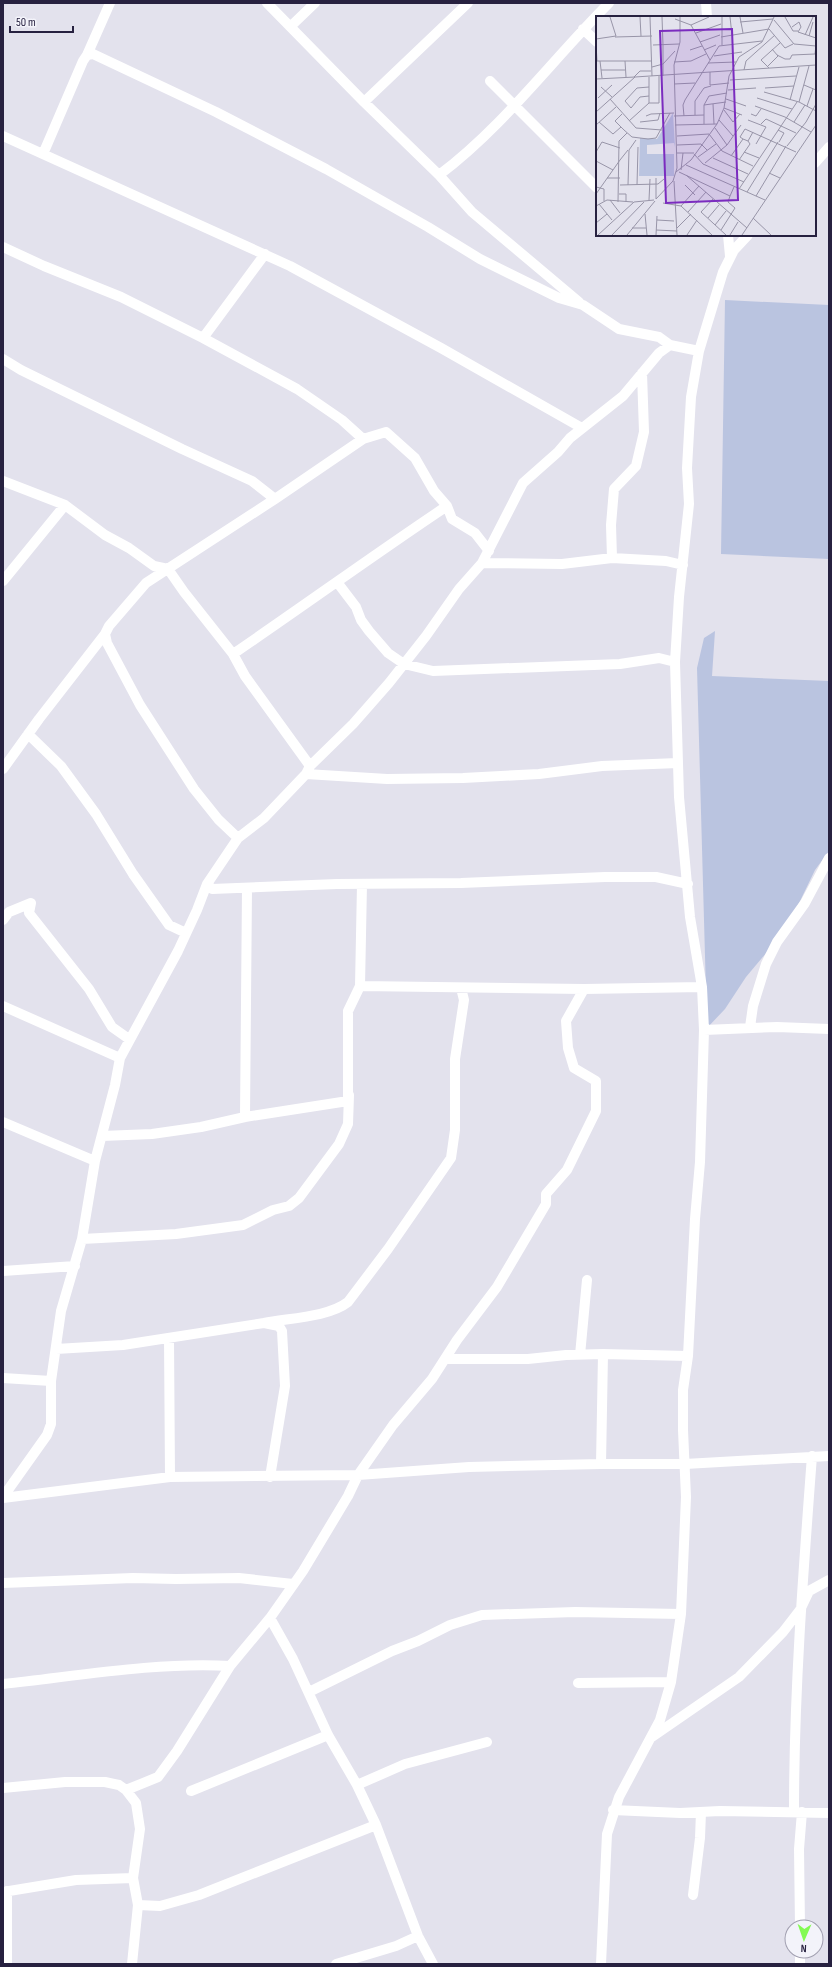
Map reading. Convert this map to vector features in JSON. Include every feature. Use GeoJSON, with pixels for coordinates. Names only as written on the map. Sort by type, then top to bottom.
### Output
{"type":"FeatureCollection","features":[{"type":"Feature","properties":{"kind":"street"},"geometry":{"type":"LineString","coordinates":[[43,154],[110,3]]}},
{"type":"Feature","properties":{"kind":"street"},"geometry":{"type":"LineString","coordinates":[[267,3],[364,102],[439,175],[472,212],[583,305],[619,329],[659,337],[670,345],[699,351]]}},
{"type":"Feature","properties":{"kind":"street"},"geometry":{"type":"LineString","coordinates":[[291,26],[315,3]]}},
{"type":"Feature","properties":{"kind":"street"},"geometry":{"type":"LineString","coordinates":[[364,102],[468,3]]}},
{"type":"Feature","properties":{"kind":"street"},"geometry":{"type":"LineString","coordinates":[[439,175],[493,130],[583,29],[609,3]]}},
{"type":"Feature","properties":{"kind":"street"},"geometry":{"type":"LineString","coordinates":[[706,3],[707,16]]}},
{"type":"Feature","properties":{"kind":"street"},"geometry":{"type":"LineString","coordinates":[[583,29],[596,41]]}},
{"type":"Feature","properties":{"kind":"street"},"geometry":{"type":"LineString","coordinates":[[88,55],[93,54],[102,57],[216,112],[326,169],[428,226],[480,259],[559,298],[583,305]]}},
{"type":"Feature","properties":{"kind":"street"},"geometry":{"type":"LineString","coordinates":[[490,81],[596,187]]}},
{"type":"Feature","properties":{"kind":"street"},"geometry":{"type":"LineString","coordinates":[[3,136],[265,254],[441,348],[582,428]]}},
{"type":"Feature","properties":{"kind":"street"},"geometry":{"type":"LineString","coordinates":[[816,162],[829,147]]}},
{"type":"Feature","properties":{"kind":"street"},"geometry":{"type":"LineString","coordinates":[[728,236],[730,256]]}},
{"type":"Feature","properties":{"kind":"street"},"geometry":{"type":"LineString","coordinates":[[601,1964],[607,1834],[614,1810],[660,1720],[670,1682],[681,1614],[684,1573],[685,1464],[682,1430],[683,1390],[688,1356],[700,1162],[704,1030],[702,987],[690,917],[679,797],[675,662],[689,504],[687,468],[691,397],[699,351],[723,272],[730,256],[747,236]]}},
{"type":"Feature","properties":{"kind":"street"},"geometry":{"type":"LineString","coordinates":[[3,247],[44,266],[121,297],[203,338],[297,389],[342,420],[363,439]]}},
{"type":"Feature","properties":{"kind":"street"},"geometry":{"type":"LineString","coordinates":[[203,338],[265,254]]}},
{"type":"Feature","properties":{"kind":"street"},"geometry":{"type":"LineString","coordinates":[[3,1497],[47,1435],[51,1424],[51,1381],[61,1311],[82,1238],[95,1160],[115,1085],[120,1058],[186,932],[207,884],[238,838],[264,818],[353,724],[404,664],[459,589],[482,563],[523,483],[582,428],[622,396],[659,353],[670,345]]}},
{"type":"Feature","properties":{"kind":"street"},"geometry":{"type":"LineString","coordinates":[[3,359],[21,370],[182,449],[252,481],[275,499]]}},
{"type":"Feature","properties":{"kind":"street"},"geometry":{"type":"LineString","coordinates":[[612,558],[614,489],[636,466],[644,432],[642,373]]}},
{"type":"Feature","properties":{"kind":"street"},"geometry":{"type":"LineString","coordinates":[[3,769],[105,634],[109,626],[146,583],[275,499],[363,439],[386,432],[415,458],[434,491],[447,506],[452,519],[475,533],[489,551]]}},
{"type":"Feature","properties":{"kind":"street"},"geometry":{"type":"LineString","coordinates":[[3,481],[66,505],[105,535],[129,548],[154,566],[168,569],[188,598],[233,654],[249,682],[308,770],[387,779],[463,778],[539,774],[602,766],[678,763]]}},
{"type":"Feature","properties":{"kind":"street"},"geometry":{"type":"LineString","coordinates":[[3,581],[66,505]]}},
{"type":"Feature","properties":{"kind":"street"},"geometry":{"type":"LineString","coordinates":[[233,654],[379,551],[447,506]]}},
{"type":"Feature","properties":{"kind":"street"},"geometry":{"type":"LineString","coordinates":[[482,563],[511,565],[562,564],[612,558],[666,560],[683,565]]}},
{"type":"Feature","properties":{"kind":"street"},"geometry":{"type":"LineString","coordinates":[[337,582],[356,607],[361,620],[369,631],[388,653],[404,664],[434,671],[620,664],[659,658],[675,662]]}},
{"type":"Feature","properties":{"kind":"street"},"geometry":{"type":"LineString","coordinates":[[105,634],[107,643],[140,705],[190,783],[218,819],[238,838]]}},
{"type":"Feature","properties":{"kind":"street"},"geometry":{"type":"LineString","coordinates":[[28,734],[61,766],[96,814],[133,874],[169,925],[186,932]]}},
{"type":"Feature","properties":{"kind":"street"},"geometry":{"type":"LineString","coordinates":[[750,1027],[753,1006],[766,964],[777,942],[805,903],[829,858]]}},
{"type":"Feature","properties":{"kind":"street"},"geometry":{"type":"LineString","coordinates":[[207,884],[212,889],[627,877],[656,877],[688,884]]}},
{"type":"Feature","properties":{"kind":"street"},"geometry":{"type":"LineString","coordinates":[[82,1238],[176,1234],[242,1225],[273,1210],[289,1206],[299,1198],[339,1144],[348,1124],[348,1011],[360,986],[362,884]]}},
{"type":"Feature","properties":{"kind":"street"},"geometry":{"type":"LineString","coordinates":[[245,1117],[247,888]]}},
{"type":"Feature","properties":{"kind":"street"},"geometry":{"type":"LineString","coordinates":[[3,920],[9,912],[31,902],[29,913],[89,989],[112,1027],[129,1039]]}},
{"type":"Feature","properties":{"kind":"street"},"geometry":{"type":"LineString","coordinates":[[360,986],[584,989],[702,987]]}},
{"type":"Feature","properties":{"kind":"street"},"geometry":{"type":"LineString","coordinates":[[56,1349],[123,1345],[264,1323],[328,1312],[340,1308],[348,1302],[388,1249],[451,1158],[455,1130],[455,1059],[464,1000],[461,988]]}},
{"type":"Feature","properties":{"kind":"street"},"geometry":{"type":"LineString","coordinates":[[126,1790],[158,1777],[177,1751],[230,1666],[270,1618],[303,1571],[348,1496],[358,1475],[393,1425],[432,1379],[497,1287],[546,1204],[546,1194],[567,1170],[596,1112],[596,1082],[574,1068],[568,1048],[566,1021],[584,989]]}},
{"type":"Feature","properties":{"kind":"street"},"geometry":{"type":"LineString","coordinates":[[3,1006],[120,1058]]}},
{"type":"Feature","properties":{"kind":"street"},"geometry":{"type":"LineString","coordinates":[[704,1030],[750,1027],[829,1029]]}},
{"type":"Feature","properties":{"kind":"street"},"geometry":{"type":"LineString","coordinates":[[102,1136],[152,1134],[201,1127],[245,1117],[348,1101],[349,1091]]}},
{"type":"Feature","properties":{"kind":"street"},"geometry":{"type":"LineString","coordinates":[[3,1122],[95,1160]]}},
{"type":"Feature","properties":{"kind":"street"},"geometry":{"type":"LineString","coordinates":[[3,1270],[75,1266]]}},
{"type":"Feature","properties":{"kind":"street"},"geometry":{"type":"LineString","coordinates":[[580,1355],[587,1280]]}},
{"type":"Feature","properties":{"kind":"street"},"geometry":{"type":"LineString","coordinates":[[264,1323],[279,1326],[282,1331],[285,1386],[270,1477]]}},
{"type":"Feature","properties":{"kind":"street"},"geometry":{"type":"LineString","coordinates":[[168,1338],[170,1477]]}},
{"type":"Feature","properties":{"kind":"street"},"geometry":{"type":"LineString","coordinates":[[445,1359],[528,1359],[566,1355],[603,1354],[688,1356]]}},
{"type":"Feature","properties":{"kind":"street"},"geometry":{"type":"LineString","coordinates":[[601,1464],[603,1354]]}},
{"type":"Feature","properties":{"kind":"street"},"geometry":{"type":"LineString","coordinates":[[3,1378],[51,1381]]}},
{"type":"Feature","properties":{"kind":"street"},"geometry":{"type":"LineString","coordinates":[[800,1919],[800,1849],[794,1758],[800,1610],[812,1456]]}},
{"type":"Feature","properties":{"kind":"street"},"geometry":{"type":"LineString","coordinates":[[3,1497],[170,1477],[358,1475],[469,1467],[685,1464],[829,1456]]}},
{"type":"Feature","properties":{"kind":"street"},"geometry":{"type":"LineString","coordinates":[[3,1583],[133,1578],[239,1578],[293,1584]]}},
{"type":"Feature","properties":{"kind":"street"},"geometry":{"type":"LineString","coordinates":[[650,1738],[739,1677],[784,1632],[800,1610],[809,1591],[829,1580]]}},
{"type":"Feature","properties":{"kind":"street"},"geometry":{"type":"LineString","coordinates":[[309,1692],[392,1651],[450,1626],[482,1615],[575,1612],[681,1614]]}},
{"type":"Feature","properties":{"kind":"street"},"geometry":{"type":"LineString","coordinates":[[270,1618],[293,1659],[328,1735],[357,1785],[376,1825],[418,1936],[433,1964]]}},
{"type":"Feature","properties":{"kind":"street"},"geometry":{"type":"LineString","coordinates":[[3,1684],[155,1667],[203,1664],[230,1666]]}},
{"type":"Feature","properties":{"kind":"street"},"geometry":{"type":"LineString","coordinates":[[578,1683],[670,1682]]}},
{"type":"Feature","properties":{"kind":"street"},"geometry":{"type":"LineString","coordinates":[[660,1720],[680,1718]]}},
{"type":"Feature","properties":{"kind":"street"},"geometry":{"type":"LineString","coordinates":[[192,1791],[328,1735]]}},
{"type":"Feature","properties":{"kind":"street"},"geometry":{"type":"LineString","coordinates":[[357,1785],[405,1764],[488,1742]]}},
{"type":"Feature","properties":{"kind":"street"},"geometry":{"type":"LineString","coordinates":[[3,1788],[89,1782],[119,1785],[126,1790],[136,1803],[140,1829],[133,1878],[138,1905],[132,1964]]}},
{"type":"Feature","properties":{"kind":"street"},"geometry":{"type":"LineString","coordinates":[[614,1810],[680,1813],[798,1811],[829,1813]]}},
{"type":"Feature","properties":{"kind":"street"},"geometry":{"type":"LineString","coordinates":[[693,1895],[700,1844],[701,1812]]}},
{"type":"Feature","properties":{"kind":"street"},"geometry":{"type":"LineString","coordinates":[[138,1905],[160,1906],[199,1895],[376,1825]]}},
{"type":"Feature","properties":{"kind":"street"},"geometry":{"type":"LineString","coordinates":[[6,1964],[5,1891],[76,1880],[133,1878]]}},
{"type":"Feature","properties":{"kind":"street"},"geometry":{"type":"LineString","coordinates":[[336,1964],[396,1946],[418,1936]]}},
{"type":"Feature","properties":{"kind":"shaded area"},"geometry":{"type":"Polygon","coordinates":[[[725,300],[829,305],[829,559],[721,554],[725,300]]]}},
{"type":"Feature","properties":{"kind":"shaded area"},"geometry":{"type":"Polygon","coordinates":[[[715,631],[712,676],[829,681],[829,851],[815,870],[787,928],[746,977],[725,1009],[707,1028],[697,668],[704,638],[715,631]]]}}]}
